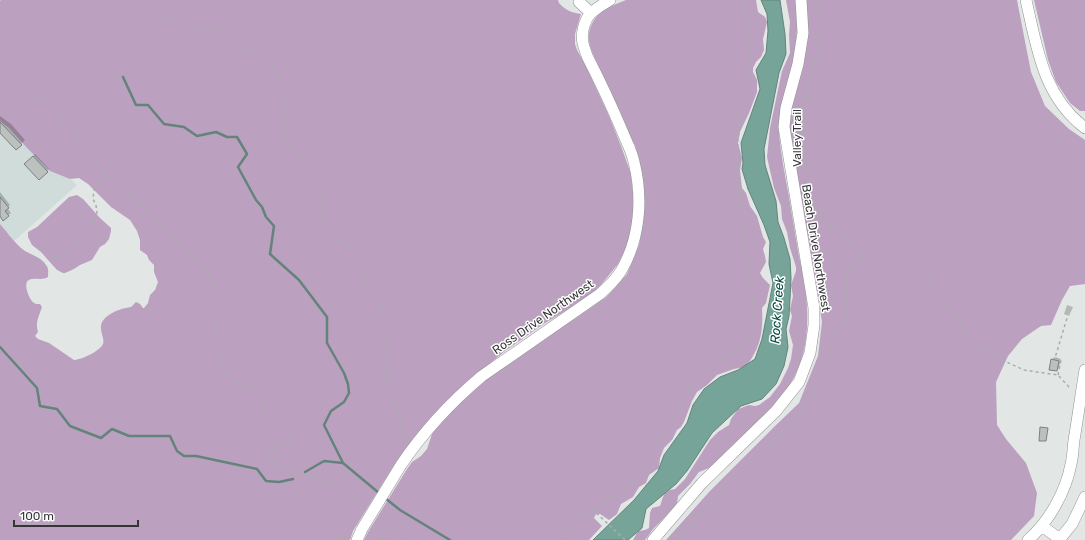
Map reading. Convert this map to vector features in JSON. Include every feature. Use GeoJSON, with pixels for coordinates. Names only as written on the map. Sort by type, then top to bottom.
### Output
{"type":"FeatureCollection","features":[{"type":"Feature","properties":{"kind":"street"},"geometry":{"type":"LineString","coordinates":[[579,2],[591,13],[610,0]]}},
{"type":"Feature","properties":{"kind":"street","name":"Beach Drive Northwest"},"geometry":{"type":"LineString","coordinates":[[653,540],[702,483],[776,411],[799,382],[810,353],[814,325],[814,308],[784,126],[786,108],[798,64],[803,32],[801,0]]}},
{"type":"Feature","properties":{"kind":"street"},"geometry":{"type":"LineString","coordinates":[[1026,0],[1041,62],[1049,83],[1056,96],[1066,109],[1085,128]]}},
{"type":"Feature","properties":{"kind":"street","name":"Ross Drive Northwest"},"geometry":{"type":"LineString","coordinates":[[361,536],[408,454],[433,423],[464,390],[600,294],[612,283],[628,259],[639,218],[637,174],[634,160],[583,44],[582,35],[586,22],[591,13]]}},
{"type":"Feature","properties":{"kind":"street"},"geometry":{"type":"LineString","coordinates":[[1028,540],[1042,526],[1059,499],[1071,464],[1085,370]]}},
{"type":"Feature","properties":{"kind":"street"},"geometry":{"type":"LineString","coordinates":[[1042,526],[1060,540],[1072,524],[1085,497]]}},
{"type":"Feature","properties":{"kind":"path"},"geometry":{"type":"LineString","coordinates":[[142,0],[183,25],[223,29],[277,70],[286,108],[286,117],[282,129],[283,138],[322,187],[322,222],[339,240],[352,249],[390,324],[386,377],[390,399],[398,409],[408,454]]}},
{"type":"Feature","properties":{"kind":"path"},"geometry":{"type":"LineString","coordinates":[[564,540],[574,523],[592,509],[630,484],[677,413],[694,379],[708,362],[728,357],[740,347],[751,330],[754,318],[752,293],[747,269],[737,172],[738,138],[750,66],[750,42],[744,0]]}},
{"type":"Feature","properties":{"kind":"path","name":"Valley Trail"},"geometry":{"type":"LineString","coordinates":[[817,0],[817,51],[806,100],[804,125],[808,156],[805,176],[809,194],[815,205],[828,225],[843,235],[877,275],[928,280],[945,308],[959,319],[970,342],[987,353],[1024,370],[1058,375]]}},
{"type":"Feature","properties":{"kind":"path"},"geometry":{"type":"LineString","coordinates":[[0,44],[15,60],[30,85],[56,108],[68,124],[77,142],[87,151],[90,157],[107,172],[117,184],[131,194],[211,278],[216,289],[218,303],[215,353],[220,366],[229,379],[250,386],[258,393],[265,413],[275,421],[287,425],[291,432],[288,438],[273,447],[270,451],[269,458],[273,462],[296,472],[325,480],[368,508]]}},
{"type":"Feature","properties":{"kind":"path"},"geometry":{"type":"LineString","coordinates":[[53,260],[83,241],[97,214],[96,205],[93,199],[94,190],[97,182],[107,172]]}},
{"type":"Feature","properties":{"kind":"path"},"geometry":{"type":"LineString","coordinates":[[1067,318],[1055,358],[1061,360],[1058,375],[1069,387],[1077,388]]}},
{"type":"Feature","properties":{"kind":"path"},"geometry":{"type":"LineString","coordinates":[[592,509],[625,540]]}},
{"type":"Feature","properties":{"kind":"path"},"geometry":{"type":"LineString","coordinates":[[379,515],[384,518],[404,540]]}},
{"type":"Feature","properties":{"kind":"path"},"geometry":{"type":"LineString","coordinates":[[334,540],[361,536],[397,540]]}},
{"type":"Feature","properties":{"kind":"shaded area"},"geometry":{"type":"Polygon","coordinates":[[[1,0],[558,0],[559,3],[566,9],[581,14],[575,34],[575,44],[609,116],[631,174],[633,216],[628,244],[618,264],[600,286],[585,299],[542,325],[505,351],[462,386],[442,406],[396,462],[353,531],[350,540],[0,540],[0,224],[21,248],[42,260],[48,268],[48,277],[43,279],[31,279],[26,285],[27,292],[32,302],[35,304],[40,304],[42,307],[37,323],[38,332],[35,336],[38,339],[49,343],[74,360],[90,355],[101,347],[103,344],[103,338],[101,326],[102,322],[108,315],[131,307],[136,302],[144,308],[158,282],[154,272],[154,265],[149,260],[147,255],[140,250],[140,240],[137,231],[130,220],[111,207],[88,184],[79,178],[70,179],[50,171],[9,128],[0,121],[1,0]]]}},
{"type":"Feature","properties":{"kind":"shaded area"},"geometry":{"type":"Polygon","coordinates":[[[626,0],[756,0],[758,12],[765,17],[767,22],[763,39],[764,50],[753,68],[753,72],[757,80],[757,92],[740,132],[738,143],[742,158],[740,170],[742,188],[746,193],[750,206],[757,216],[766,242],[763,249],[766,262],[760,273],[770,285],[766,303],[762,308],[761,332],[757,349],[745,367],[717,375],[697,392],[684,422],[677,430],[672,440],[664,448],[660,458],[659,468],[649,475],[646,483],[639,487],[633,497],[621,504],[617,514],[609,520],[600,514],[596,514],[594,518],[602,526],[589,540],[364,540],[407,469],[412,462],[421,456],[427,449],[434,429],[460,403],[496,371],[538,341],[573,320],[605,298],[627,274],[639,245],[643,222],[645,204],[641,170],[635,145],[626,130],[602,76],[589,41],[589,31],[599,14],[626,0]]]}},
{"type":"Feature","properties":{"kind":"shaded area"},"geometry":{"type":"Polygon","coordinates":[[[786,0],[796,0],[797,30],[795,54],[782,104],[779,134],[783,166],[807,300],[807,326],[804,351],[789,386],[773,407],[715,463],[709,468],[699,472],[678,496],[675,507],[653,529],[645,540],[633,540],[638,531],[649,528],[650,513],[652,508],[660,506],[665,493],[675,489],[685,479],[710,440],[718,432],[729,425],[738,409],[749,405],[759,405],[770,397],[780,384],[791,359],[793,345],[789,331],[792,316],[790,310],[793,296],[791,285],[796,267],[782,219],[781,206],[774,188],[767,157],[770,128],[782,71],[790,53],[790,22],[786,0]]]}},
{"type":"Feature","properties":{"kind":"shaded area"},"geometry":{"type":"Polygon","coordinates":[[[805,0],[1017,0],[1031,72],[1045,106],[1069,129],[1085,140],[1085,284],[1070,286],[1051,325],[1041,326],[1022,339],[1008,356],[996,382],[997,425],[1006,439],[1026,463],[1037,493],[1034,516],[1011,540],[666,540],[710,491],[799,403],[818,356],[822,322],[790,138],[792,107],[804,59],[805,0]]]}},
{"type":"Feature","properties":{"kind":"shaded area"},"geometry":{"type":"Polygon","coordinates":[[[1034,0],[1085,0],[1085,111],[1080,111],[1070,103],[1056,82],[1048,60],[1034,0]]]}},
{"type":"Feature","properties":{"kind":"shaded area"},"geometry":{"type":"Polygon","coordinates":[[[0,121],[9,128],[50,171],[70,179],[77,185],[14,241],[0,224],[0,121]]]}},
{"type":"Feature","properties":{"kind":"shaded area"},"geometry":{"type":"Polygon","coordinates":[[[77,195],[83,199],[111,228],[111,231],[109,239],[100,247],[92,260],[63,273],[57,270],[41,252],[32,245],[28,237],[28,232],[37,227],[69,197],[77,195]]]}},
{"type":"Feature","properties":{"kind":"water","name":"Rock Creek"},"geometry":{"type":"Polygon","coordinates":[[[761,0],[780,0],[785,34],[786,54],[779,73],[764,149],[765,165],[776,201],[778,222],[790,259],[790,299],[789,316],[786,329],[788,347],[784,366],[776,384],[762,399],[741,406],[712,433],[687,471],[676,484],[646,509],[642,528],[628,540],[593,540],[634,500],[658,471],[664,455],[687,423],[693,405],[704,389],[720,377],[738,370],[755,359],[762,339],[773,283],[769,264],[770,242],[748,189],[742,169],[743,163],[741,143],[760,89],[756,70],[766,53],[768,31],[767,14],[761,0]]]}},
{"type":"Feature","properties":{"kind":"building"},"geometry":{"type":"Polygon","coordinates":[[[0,122],[22,145],[16,150],[0,133],[0,122]]]}},
{"type":"Feature","properties":{"kind":"building"},"geometry":{"type":"Polygon","coordinates":[[[33,156],[48,172],[39,180],[24,164],[33,156]]]}},
{"type":"Feature","properties":{"kind":"building"},"geometry":{"type":"Polygon","coordinates":[[[0,197],[9,208],[5,211],[9,216],[3,221],[0,216],[0,197]]]}},
{"type":"Feature","properties":{"kind":"building"},"geometry":{"type":"Polygon","coordinates":[[[1051,359],[1059,361],[1057,371],[1049,370],[1051,359]]]}},
{"type":"Feature","properties":{"kind":"building"},"geometry":{"type":"Polygon","coordinates":[[[1040,427],[1048,428],[1046,441],[1039,441],[1040,427]]]}},
{"type":"Feature","properties":{"kind":"waterway"},"geometry":{"type":"LineString","coordinates":[[123,77],[136,105],[148,105],[164,124],[184,127],[197,136],[216,132],[227,137],[237,137],[247,154],[238,167],[256,200],[262,207],[266,217],[274,226],[270,254],[299,280],[327,317],[327,343],[344,373],[348,384],[349,393],[344,402],[331,411],[324,425],[343,463],[379,493]]}},
{"type":"Feature","properties":{"kind":"waterway"},"geometry":{"type":"LineString","coordinates":[[0,347],[37,388],[40,406],[57,409],[70,426],[101,438],[112,429],[129,436],[170,436],[177,451],[184,456],[196,456],[257,469],[266,481],[279,482],[293,479]]}},
{"type":"Feature","properties":{"kind":"waterway"},"geometry":{"type":"LineString","coordinates":[[305,472],[324,461],[343,463]]}},
{"type":"Feature","properties":{"kind":"waterway"},"geometry":{"type":"LineString","coordinates":[[385,498],[400,510],[450,540]]}}]}
